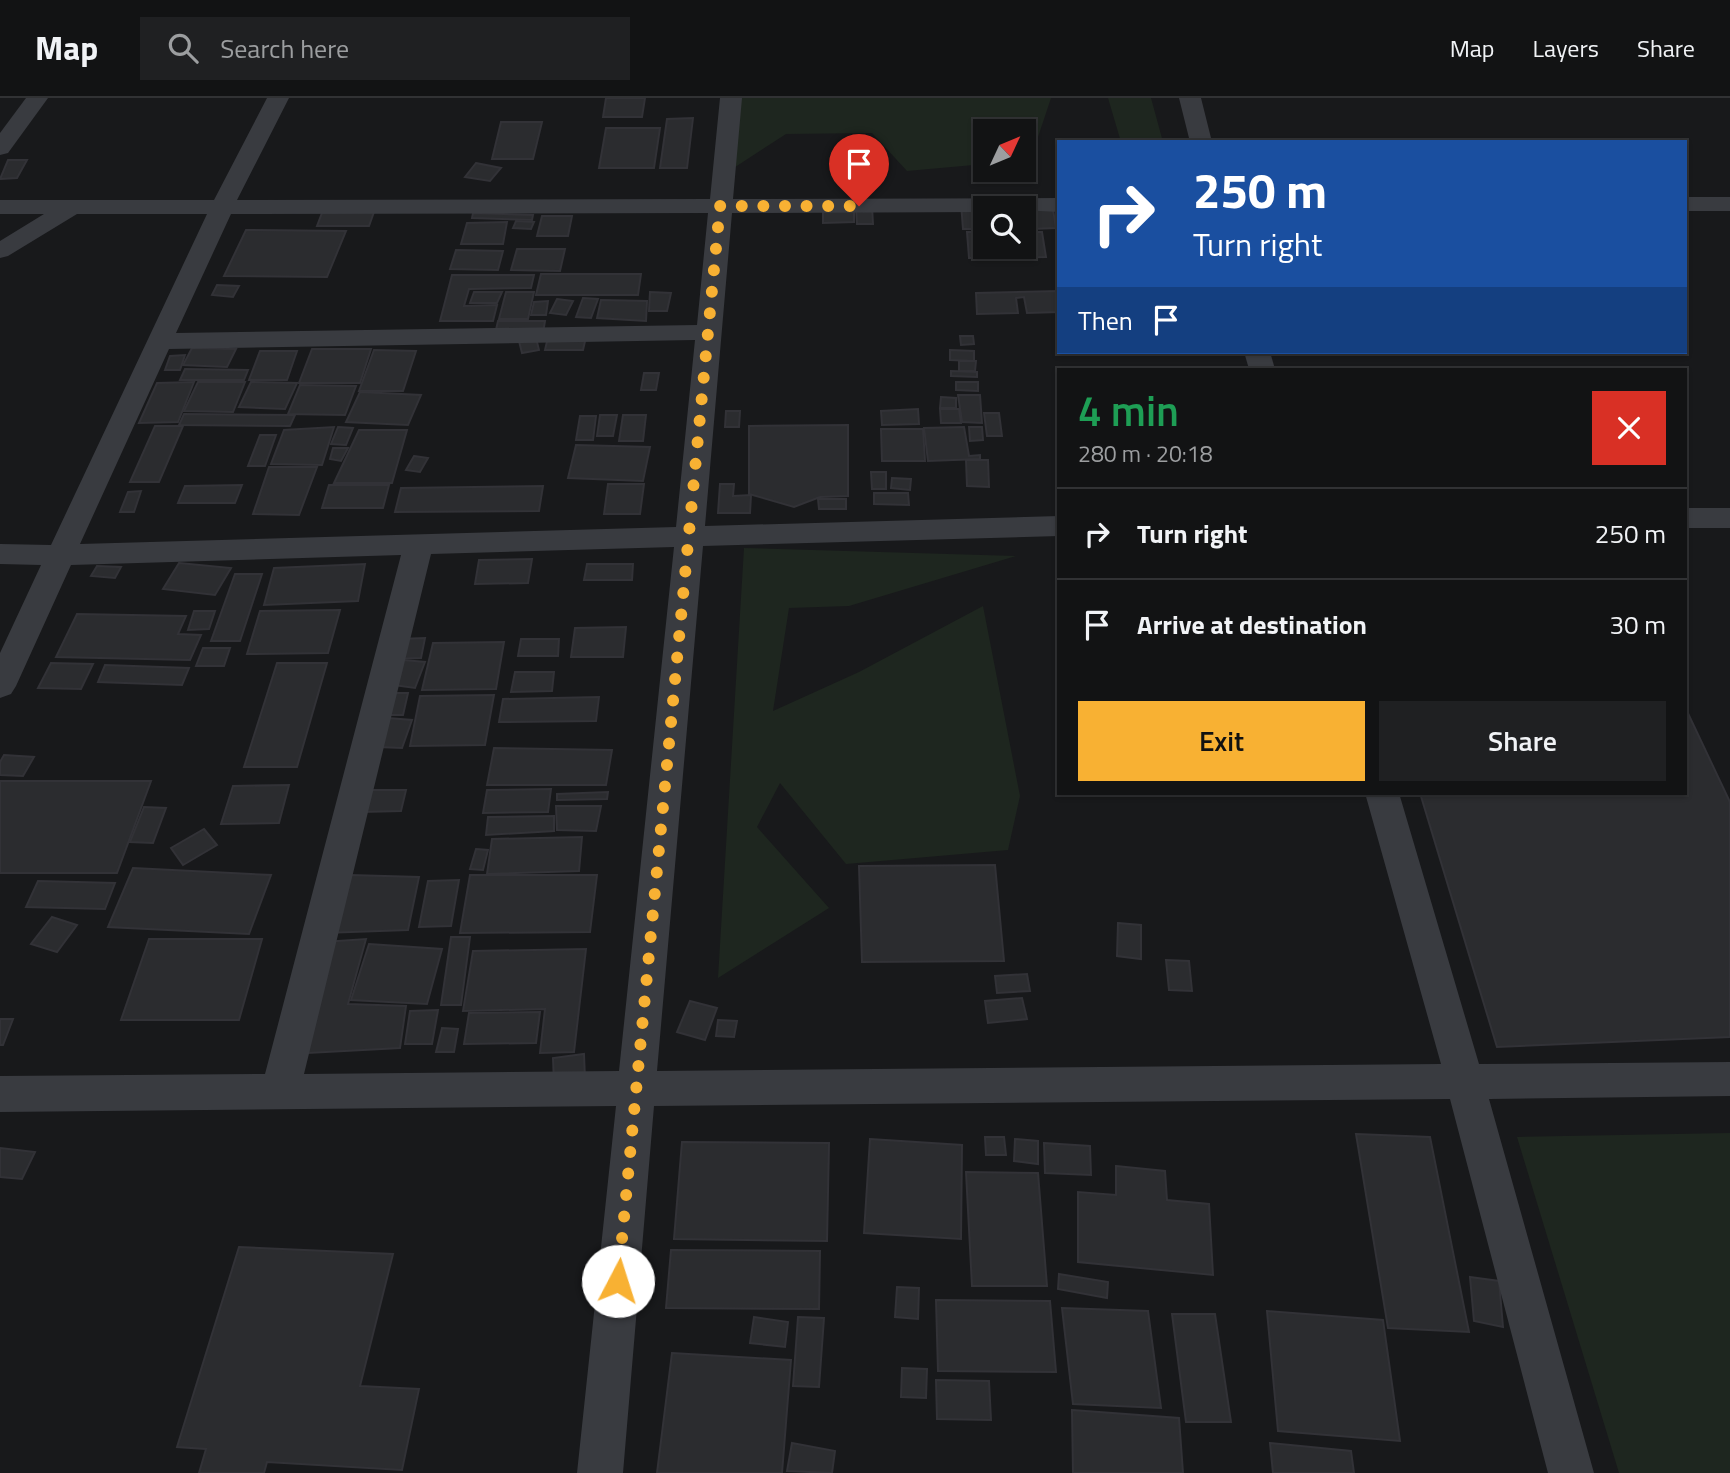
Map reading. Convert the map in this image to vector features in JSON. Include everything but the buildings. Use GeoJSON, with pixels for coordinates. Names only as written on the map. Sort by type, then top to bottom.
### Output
{"type":"FeatureCollection","features":[{"type":"Feature","properties":{"kind":"street"},"geometry":{"type":"LineString","coordinates":[[0,148],[37,98]]}},
{"type":"Feature","properties":{"kind":"street"},"geometry":{"type":"LineString","coordinates":[[0,685],[222,207],[278,98]]}},
{"type":"Feature","properties":{"kind":"street"},"geometry":{"type":"LineString","coordinates":[[600,1473],[731,98]]}},
{"type":"Feature","properties":{"kind":"street"},"geometry":{"type":"LineString","coordinates":[[1190,98],[1200,140]]}},
{"type":"Feature","properties":{"kind":"street"},"geometry":{"type":"LineString","coordinates":[[1687,204],[1730,204]]}},
{"type":"Feature","properties":{"kind":"street"},"geometry":{"type":"LineString","coordinates":[[0,208],[1057,205]]}},
{"type":"Feature","properties":{"kind":"street"},"geometry":{"type":"LineString","coordinates":[[0,251],[72,207]]}},
{"type":"Feature","properties":{"kind":"street"},"geometry":{"type":"LineString","coordinates":[[160,341],[709,332]]}},
{"type":"Feature","properties":{"kind":"street"},"geometry":{"type":"LineString","coordinates":[[1687,518],[1730,518]]}},
{"type":"Feature","properties":{"kind":"street"},"geometry":{"type":"LineString","coordinates":[[0,554],[61,555],[418,546],[1057,526]]}},
{"type":"Feature","properties":{"kind":"street"},"geometry":{"type":"LineString","coordinates":[[280,1091],[418,546]]}},
{"type":"Feature","properties":{"kind":"street"},"geometry":{"type":"LineString","coordinates":[[1383,795],[1465,1082],[1571,1473]]}},
{"type":"Feature","properties":{"kind":"street"},"geometry":{"type":"LineString","coordinates":[[0,1094],[1730,1079]]}},
{"type":"Feature","properties":{"kind":"shaded area"},"geometry":{"type":"Polygon","coordinates":[[[730,98],[1051,98],[1036,143],[1036,119],[973,119],[973,165],[907,171],[872,133],[786,134],[726,173],[730,98]]]}},
{"type":"Feature","properties":{"kind":"shaded area"},"geometry":{"type":"Polygon","coordinates":[[[1108,98],[1151,98],[1162,140],[1120,140],[1108,98]]]}},
{"type":"Feature","properties":{"kind":"shaded area"},"geometry":{"type":"Polygon","coordinates":[[[744,548],[1016,556],[849,606],[789,608],[773,711],[859,672],[983,606],[1020,796],[1008,850],[846,864],[780,783],[757,827],[829,908],[718,978],[744,548]]]}},
{"type":"Feature","properties":{"kind":"shaded area"},"geometry":{"type":"Polygon","coordinates":[[[1730,1133],[1730,1473],[1619,1473],[1517,1137],[1730,1133]]]}},
{"type":"Feature","properties":{"kind":"route"},"geometry":{"type":"LineString","coordinates":[[618,1281],[720,206],[859,206]]}}]}
